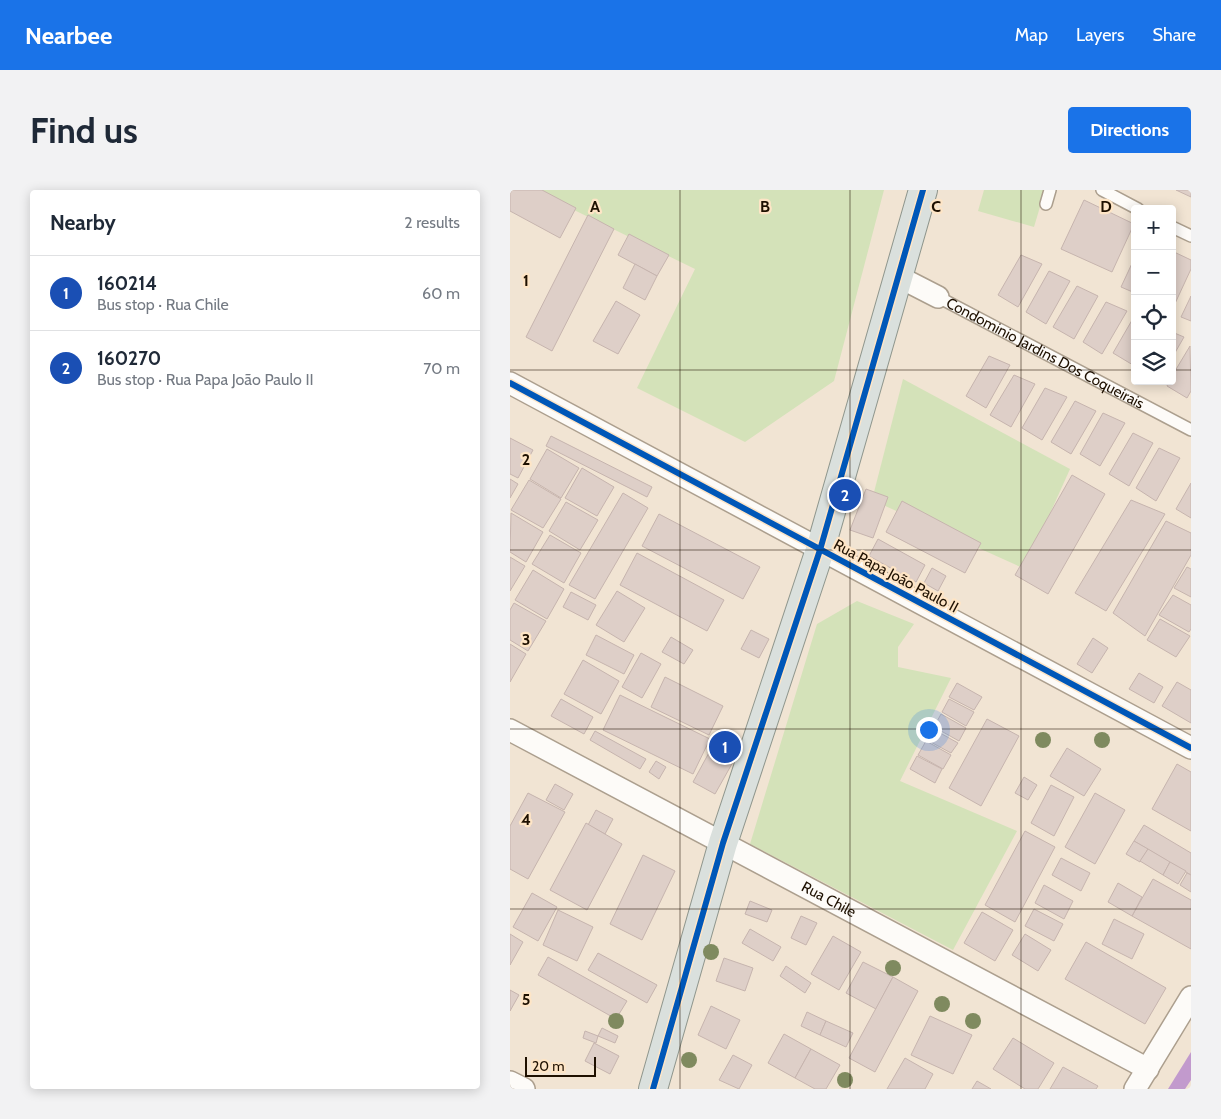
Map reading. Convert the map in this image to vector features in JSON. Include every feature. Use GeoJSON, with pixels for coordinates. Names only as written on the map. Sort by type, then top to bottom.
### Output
{"type":"FeatureCollection","features":[{"type":"Feature","properties":{"kind":"main road"},"geometry":{"type":"LineString","coordinates":[[653,1089],[723,843],[820,550],[923,190]]}},
{"type":"Feature","properties":{"kind":"street","name":"Condominio Jardins Dos Coqueirais"},"geometry":{"type":"LineString","coordinates":[[899,277],[938,297]]}},
{"type":"Feature","properties":{"kind":"street","name":"Rua Papa João Paulo II"},"geometry":{"type":"LineString","coordinates":[[510,383],[1191,748]]}},
{"type":"Feature","properties":{"kind":"street","name":"Rua Chile"},"geometry":{"type":"LineString","coordinates":[[510,730],[1148,1069]]}},
{"type":"Feature","properties":{"kind":"street"},"geometry":{"type":"LineString","coordinates":[[1135,1089],[1191,997]]}},
{"type":"Feature","properties":{"kind":"street"},"geometry":{"type":"LineString","coordinates":[[510,1082],[524,1089]]}},
{"type":"Feature","properties":{"kind":"lane"},"geometry":{"type":"LineString","coordinates":[[1046,204],[1050,190]]}},
{"type":"Feature","properties":{"kind":"lane"},"geometry":{"type":"LineString","coordinates":[[1102,190],[1131,205]]}},
{"type":"Feature","properties":{"kind":"lane"},"geometry":{"type":"LineString","coordinates":[[1176,229],[1191,236]]}},
{"type":"Feature","properties":{"kind":"lane","name":"Condominio Jardins Dos Coqueirais"},"geometry":{"type":"LineString","coordinates":[[938,297],[1191,430]]}},
{"type":"Feature","properties":{"kind":"green space"},"geometry":{"type":"Polygon","coordinates":[[[533,190],[884,190],[834,381],[745,442],[637,388],[695,269],[533,190]]]}},
{"type":"Feature","properties":{"kind":"green space"},"geometry":{"type":"Polygon","coordinates":[[[984,190],[1045,190],[1034,227],[978,211],[984,190]]]}},
{"type":"Feature","properties":{"kind":"green space"},"geometry":{"type":"Polygon","coordinates":[[[903,379],[1070,469],[1025,569],[872,500],[903,379]]]}},
{"type":"Feature","properties":{"kind":"green space"},"geometry":{"type":"Polygon","coordinates":[[[857,601],[914,624],[898,647],[898,667],[951,678],[900,781],[1017,831],[953,950],[750,844],[817,624],[857,601]]]}},
{"type":"Feature","properties":{"kind":"shaded area"},"geometry":{"type":"Polygon","coordinates":[[[1191,1052],[1191,1080],[1185,1089],[1168,1089],[1191,1052]]]}},
{"type":"Feature","properties":{"kind":"building"},"geometry":{"type":"Polygon","coordinates":[[[512,190],[542,190],[576,208],[560,238],[510,211],[510,194],[512,190]]]}},
{"type":"Feature","properties":{"kind":"building"},"geometry":{"type":"Polygon","coordinates":[[[1176,190],[1191,190],[1191,197],[1176,190]]]}},
{"type":"Feature","properties":{"kind":"building"},"geometry":{"type":"Polygon","coordinates":[[[1084,200],[1131,223],[1131,231],[1112,272],[1061,249],[1084,200]]]}},
{"type":"Feature","properties":{"kind":"building"},"geometry":{"type":"Polygon","coordinates":[[[588,215],[614,229],[552,351],[526,337],[588,215]]]}},
{"type":"Feature","properties":{"kind":"building"},"geometry":{"type":"Polygon","coordinates":[[[629,234],[669,255],[657,276],[618,255],[629,234]]]}},
{"type":"Feature","properties":{"kind":"building"},"geometry":{"type":"Polygon","coordinates":[[[1176,253],[1191,260],[1191,269],[1176,301],[1176,253]]]}},
{"type":"Feature","properties":{"kind":"building"},"geometry":{"type":"Polygon","coordinates":[[[1021,255],[1042,264],[1018,307],[998,295],[1021,255]]]}},
{"type":"Feature","properties":{"kind":"building"},"geometry":{"type":"Polygon","coordinates":[[[635,264],[657,276],[645,300],[623,288],[635,264]]]}},
{"type":"Feature","properties":{"kind":"building"},"geometry":{"type":"Polygon","coordinates":[[[1131,266],[1131,291],[1121,287],[1131,266]]]}},
{"type":"Feature","properties":{"kind":"building"},"geometry":{"type":"Polygon","coordinates":[[[1049,271],[1070,281],[1046,324],[1026,312],[1049,271]]]}},
{"type":"Feature","properties":{"kind":"building"},"geometry":{"type":"Polygon","coordinates":[[[1077,286],[1098,296],[1074,339],[1053,327],[1077,286]]]}},
{"type":"Feature","properties":{"kind":"building"},"geometry":{"type":"Polygon","coordinates":[[[1191,296],[1191,321],[1181,317],[1191,296]]]}},
{"type":"Feature","properties":{"kind":"building"},"geometry":{"type":"Polygon","coordinates":[[[616,301],[640,315],[618,354],[593,341],[616,301]]]}},
{"type":"Feature","properties":{"kind":"building"},"geometry":{"type":"Polygon","coordinates":[[[1106,302],[1127,311],[1102,354],[1083,342],[1106,302]]]}},
{"type":"Feature","properties":{"kind":"building"},"geometry":{"type":"Polygon","coordinates":[[[1131,322],[1131,364],[1113,353],[1131,322]]]}},
{"type":"Feature","properties":{"kind":"building"},"geometry":{"type":"Polygon","coordinates":[[[1176,334],[1184,337],[1176,351],[1176,334]]]}},
{"type":"Feature","properties":{"kind":"building"},"geometry":{"type":"Polygon","coordinates":[[[1190,346],[1191,391],[1187,398],[1167,386],[1176,385],[1176,369],[1190,346]]]}},
{"type":"Feature","properties":{"kind":"building"},"geometry":{"type":"Polygon","coordinates":[[[989,356],[1010,365],[986,408],[966,396],[989,356]]]}},
{"type":"Feature","properties":{"kind":"building"},"geometry":{"type":"Polygon","coordinates":[[[1014,375],[1035,384],[1011,427],[990,415],[1014,375]]]}},
{"type":"Feature","properties":{"kind":"building"},"geometry":{"type":"Polygon","coordinates":[[[1045,388],[1067,397],[1042,440],[1022,428],[1045,388]]]}},
{"type":"Feature","properties":{"kind":"building"},"geometry":{"type":"Polygon","coordinates":[[[1075,401],[1096,411],[1071,454],[1051,442],[1075,401]]]}},
{"type":"Feature","properties":{"kind":"building"},"geometry":{"type":"Polygon","coordinates":[[[1103,413],[1125,423],[1100,466],[1080,454],[1103,413]]]}},
{"type":"Feature","properties":{"kind":"building"},"geometry":{"type":"Polygon","coordinates":[[[1133,433],[1153,443],[1129,486],[1109,474],[1133,433]]]}},
{"type":"Feature","properties":{"kind":"building"},"geometry":{"type":"Polygon","coordinates":[[[551,436],[652,487],[647,497],[546,446],[551,436]]]}},
{"type":"Feature","properties":{"kind":"building"},"geometry":{"type":"Polygon","coordinates":[[[510,438],[533,450],[518,478],[510,474],[510,438]]]}},
{"type":"Feature","properties":{"kind":"building"},"geometry":{"type":"Polygon","coordinates":[[[1159,448],[1180,458],[1156,501],[1136,488],[1159,448]]]}},
{"type":"Feature","properties":{"kind":"building"},"geometry":{"type":"Polygon","coordinates":[[[547,449],[579,468],[561,498],[530,479],[547,449]]]}},
{"type":"Feature","properties":{"kind":"building"},"geometry":{"type":"Polygon","coordinates":[[[582,468],[614,487],[597,516],[565,498],[582,468]]]}},
{"type":"Feature","properties":{"kind":"building"},"geometry":{"type":"Polygon","coordinates":[[[1072,475],[1105,494],[1048,594],[1015,575],[1072,475]]]}},
{"type":"Feature","properties":{"kind":"building"},"geometry":{"type":"Polygon","coordinates":[[[510,479],[518,484],[510,498],[510,479]]]}},
{"type":"Feature","properties":{"kind":"building"},"geometry":{"type":"Polygon","coordinates":[[[529,480],[561,499],[543,528],[511,510],[529,480]]]}},
{"type":"Feature","properties":{"kind":"building"},"geometry":{"type":"Polygon","coordinates":[[[1191,483],[1191,518],[1176,509],[1191,483]]]}},
{"type":"Feature","properties":{"kind":"building"},"geometry":{"type":"Polygon","coordinates":[[[866,489],[888,497],[873,538],[850,530],[866,489]]]}},
{"type":"Feature","properties":{"kind":"building"},"geometry":{"type":"Polygon","coordinates":[[[623,493],[648,508],[595,599],[569,585],[623,493]]]}},
{"type":"Feature","properties":{"kind":"building"},"geometry":{"type":"Polygon","coordinates":[[[1131,500],[1165,514],[1106,611],[1075,593],[1131,500]]]}},
{"type":"Feature","properties":{"kind":"building"},"geometry":{"type":"Polygon","coordinates":[[[902,501],[981,543],[965,573],[886,532],[902,501]]]}},
{"type":"Feature","properties":{"kind":"building"},"geometry":{"type":"Polygon","coordinates":[[[566,502],[598,520],[580,550],[549,531],[566,502]]]}},
{"type":"Feature","properties":{"kind":"building"},"geometry":{"type":"Polygon","coordinates":[[[511,513],[543,532],[526,562],[510,552],[511,513]]]}},
{"type":"Feature","properties":{"kind":"building"},"geometry":{"type":"Polygon","coordinates":[[[659,514],[760,567],[743,599],[642,546],[659,514]]]}},
{"type":"Feature","properties":{"kind":"building"},"geometry":{"type":"Polygon","coordinates":[[[1166,521],[1191,533],[1191,555],[1145,636],[1113,613],[1166,521]]]}},
{"type":"Feature","properties":{"kind":"building"},"geometry":{"type":"Polygon","coordinates":[[[550,535],[581,553],[564,583],[532,564],[550,535]]]}},
{"type":"Feature","properties":{"kind":"building"},"geometry":{"type":"Polygon","coordinates":[[[878,539],[925,565],[916,582],[869,556],[878,539]]]}},
{"type":"Feature","properties":{"kind":"building"},"geometry":{"type":"Polygon","coordinates":[[[637,553],[724,600],[707,631],[620,585],[637,553]]]}},
{"type":"Feature","properties":{"kind":"building"},"geometry":{"type":"Polygon","coordinates":[[[510,557],[525,566],[510,591],[510,557]]]}},
{"type":"Feature","properties":{"kind":"building"},"geometry":{"type":"Polygon","coordinates":[[[1187,567],[1191,569],[1191,597],[1174,588],[1187,567]]]}},
{"type":"Feature","properties":{"kind":"building"},"geometry":{"type":"Polygon","coordinates":[[[932,568],[946,576],[938,591],[924,583],[932,568]]]}},
{"type":"Feature","properties":{"kind":"building"},"geometry":{"type":"Polygon","coordinates":[[[533,570],[564,589],[547,619],[515,600],[533,570]]]}},
{"type":"Feature","properties":{"kind":"building"},"geometry":{"type":"Polygon","coordinates":[[[617,591],[645,608],[624,642],[596,625],[617,591]]]}},
{"type":"Feature","properties":{"kind":"building"},"geometry":{"type":"Polygon","coordinates":[[[571,592],[596,605],[588,620],[563,607],[571,592]]]}},
{"type":"Feature","properties":{"kind":"building"},"geometry":{"type":"Polygon","coordinates":[[[1173,595],[1191,605],[1191,629],[1189,632],[1159,615],[1173,595]]]}},
{"type":"Feature","properties":{"kind":"building"},"geometry":{"type":"Polygon","coordinates":[[[514,603],[546,621],[528,651],[510,640],[510,610],[514,603]]]}},
{"type":"Feature","properties":{"kind":"building"},"geometry":{"type":"Polygon","coordinates":[[[1160,619],[1190,636],[1176,657],[1147,640],[1160,619]]]}},
{"type":"Feature","properties":{"kind":"building"},"geometry":{"type":"Polygon","coordinates":[[[751,630],[769,639],[759,658],[741,649],[751,630]]]}},
{"type":"Feature","properties":{"kind":"building"},"geometry":{"type":"Polygon","coordinates":[[[596,635],[634,655],[624,674],[586,655],[596,635]]]}},
{"type":"Feature","properties":{"kind":"building"},"geometry":{"type":"Polygon","coordinates":[[[671,637],[693,650],[684,664],[662,652],[671,637]]]}},
{"type":"Feature","properties":{"kind":"building"},"geometry":{"type":"Polygon","coordinates":[[[1093,638],[1108,648],[1092,673],[1077,664],[1093,638]]]}},
{"type":"Feature","properties":{"kind":"building"},"geometry":{"type":"Polygon","coordinates":[[[510,644],[526,654],[510,682],[510,644]]]}},
{"type":"Feature","properties":{"kind":"building"},"geometry":{"type":"Polygon","coordinates":[[[641,653],[661,664],[642,698],[622,687],[641,653]]]}},
{"type":"Feature","properties":{"kind":"building"},"geometry":{"type":"Polygon","coordinates":[[[583,660],[619,681],[601,714],[564,694],[583,660]]]}},
{"type":"Feature","properties":{"kind":"building"},"geometry":{"type":"Polygon","coordinates":[[[1139,673],[1163,687],[1154,703],[1129,689],[1139,673]]]}},
{"type":"Feature","properties":{"kind":"building"},"geometry":{"type":"Polygon","coordinates":[[[665,677],[723,706],[709,735],[651,707],[665,677]]]}},
{"type":"Feature","properties":{"kind":"building"},"geometry":{"type":"Polygon","coordinates":[[[1177,682],[1191,690],[1191,723],[1162,706],[1177,682]]]}},
{"type":"Feature","properties":{"kind":"building"},"geometry":{"type":"Polygon","coordinates":[[[957,683],[982,697],[974,710],[949,697],[957,683]]]}},
{"type":"Feature","properties":{"kind":"building"},"geometry":{"type":"Polygon","coordinates":[[[620,695],[710,739],[693,774],[603,730],[620,695]]]}},
{"type":"Feature","properties":{"kind":"building"},"geometry":{"type":"Polygon","coordinates":[[[561,699],[593,717],[584,734],[551,716],[561,699]]]}},
{"type":"Feature","properties":{"kind":"building"},"geometry":{"type":"Polygon","coordinates":[[[949,699],[974,712],[966,726],[942,712],[949,699]]]}},
{"type":"Feature","properties":{"kind":"building"},"geometry":{"type":"Polygon","coordinates":[[[941,714],[966,728],[959,741],[934,727],[941,714]]]}},
{"type":"Feature","properties":{"kind":"building"},"geometry":{"type":"Polygon","coordinates":[[[987,719],[1019,736],[981,806],[949,788],[987,719]]]}},
{"type":"Feature","properties":{"kind":"building"},"geometry":{"type":"Polygon","coordinates":[[[933,729],[958,743],[951,753],[927,740],[933,729]]]}},
{"type":"Feature","properties":{"kind":"building"},"geometry":{"type":"Polygon","coordinates":[[[595,731],[646,759],[640,769],[590,740],[595,731]]]}},
{"type":"Feature","properties":{"kind":"building"},"geometry":{"type":"Polygon","coordinates":[[[926,741],[951,755],[943,769],[918,755],[926,741]]]}},
{"type":"Feature","properties":{"kind":"building"},"geometry":{"type":"Polygon","coordinates":[[[1067,748],[1101,769],[1084,796],[1050,776],[1067,748]]]}},
{"type":"Feature","properties":{"kind":"building"},"geometry":{"type":"Polygon","coordinates":[[[711,749],[733,762],[715,794],[693,782],[711,749]]]}},
{"type":"Feature","properties":{"kind":"building"},"geometry":{"type":"Polygon","coordinates":[[[917,756],[942,769],[935,783],[910,769],[917,756]]]}},
{"type":"Feature","properties":{"kind":"building"},"geometry":{"type":"Polygon","coordinates":[[[656,761],[666,767],[659,779],[649,772],[656,761]]]}},
{"type":"Feature","properties":{"kind":"building"},"geometry":{"type":"Polygon","coordinates":[[[1177,764],[1191,772],[1191,831],[1152,809],[1177,764]]]}},
{"type":"Feature","properties":{"kind":"building"},"geometry":{"type":"Polygon","coordinates":[[[1024,777],[1037,785],[1028,800],[1015,793],[1024,777]]]}},
{"type":"Feature","properties":{"kind":"building"},"geometry":{"type":"Polygon","coordinates":[[[555,784],[573,794],[564,810],[546,800],[555,784]]]}},
{"type":"Feature","properties":{"kind":"building"},"geometry":{"type":"Polygon","coordinates":[[[1051,785],[1074,797],[1054,836],[1031,823],[1051,785]]]}},
{"type":"Feature","properties":{"kind":"building"},"geometry":{"type":"Polygon","coordinates":[[[528,793],[565,812],[528,879],[510,869],[510,826],[528,793]]]}},
{"type":"Feature","properties":{"kind":"building"},"geometry":{"type":"Polygon","coordinates":[[[1095,793],[1125,810],[1095,864],[1065,847],[1095,793]]]}},
{"type":"Feature","properties":{"kind":"building"},"geometry":{"type":"Polygon","coordinates":[[[596,810],[613,819],[605,834],[588,825],[596,810]]]}},
{"type":"Feature","properties":{"kind":"building"},"geometry":{"type":"Polygon","coordinates":[[[586,823],[622,844],[587,910],[550,890],[586,823]]]}},
{"type":"Feature","properties":{"kind":"building"},"geometry":{"type":"Polygon","coordinates":[[[1144,825],[1191,853],[1191,875],[1134,841],[1144,825]]]}},
{"type":"Feature","properties":{"kind":"building"},"geometry":{"type":"Polygon","coordinates":[[[1025,831],[1055,847],[1015,922],[985,905],[1025,831]]]}},
{"type":"Feature","properties":{"kind":"building"},"geometry":{"type":"Polygon","coordinates":[[[1134,841],[1148,849],[1140,862],[1126,854],[1134,841]]]}},
{"type":"Feature","properties":{"kind":"building"},"geometry":{"type":"Polygon","coordinates":[[[1148,849],[1170,862],[1163,875],[1140,861],[1148,849]]]}},
{"type":"Feature","properties":{"kind":"building"},"geometry":{"type":"Polygon","coordinates":[[[643,855],[675,871],[642,940],[610,924],[643,855]]]}},
{"type":"Feature","properties":{"kind":"building"},"geometry":{"type":"Polygon","coordinates":[[[1061,858],[1090,873],[1081,891],[1052,875],[1061,858]]]}},
{"type":"Feature","properties":{"kind":"building"},"geometry":{"type":"Polygon","coordinates":[[[1170,862],[1186,871],[1178,884],[1163,875],[1170,862]]]}},
{"type":"Feature","properties":{"kind":"building"},"geometry":{"type":"Polygon","coordinates":[[[1187,873],[1191,875],[1191,892],[1180,885],[1187,873]]]}},
{"type":"Feature","properties":{"kind":"building"},"geometry":{"type":"Polygon","coordinates":[[[1153,879],[1191,900],[1191,949],[1132,916],[1153,879]]]}},
{"type":"Feature","properties":{"kind":"building"},"geometry":{"type":"Polygon","coordinates":[[[1118,883],[1142,897],[1132,916],[1108,902],[1118,883]]]}},
{"type":"Feature","properties":{"kind":"building"},"geometry":{"type":"Polygon","coordinates":[[[1044,885],[1073,901],[1064,919],[1035,903],[1044,885]]]}},
{"type":"Feature","properties":{"kind":"building"},"geometry":{"type":"Polygon","coordinates":[[[532,893],[557,907],[538,941],[513,927],[532,893]]]}},
{"type":"Feature","properties":{"kind":"building"},"geometry":{"type":"Polygon","coordinates":[[[750,901],[772,910],[767,922],[745,914],[750,901]]]}},
{"type":"Feature","properties":{"kind":"building"},"geometry":{"type":"Polygon","coordinates":[[[1034,909],[1063,924],[1054,941],[1025,926],[1034,909]]]}},
{"type":"Feature","properties":{"kind":"building"},"geometry":{"type":"Polygon","coordinates":[[[558,910],[593,927],[577,961],[543,945],[558,910]]]}},
{"type":"Feature","properties":{"kind":"building"},"geometry":{"type":"Polygon","coordinates":[[[982,912],[1013,930],[995,961],[964,943],[982,912]]]}},
{"type":"Feature","properties":{"kind":"building"},"geometry":{"type":"Polygon","coordinates":[[[801,916],[817,923],[806,945],[791,938],[801,916]]]}},
{"type":"Feature","properties":{"kind":"building"},"geometry":{"type":"Polygon","coordinates":[[[1114,919],[1144,934],[1132,959],[1102,944],[1114,919]]]}},
{"type":"Feature","properties":{"kind":"building"},"geometry":{"type":"Polygon","coordinates":[[[750,929],[781,947],[773,961],[742,943],[750,929]]]}},
{"type":"Feature","properties":{"kind":"building"},"geometry":{"type":"Polygon","coordinates":[[[510,934],[523,942],[510,965],[510,934]]]}},
{"type":"Feature","properties":{"kind":"building"},"geometry":{"type":"Polygon","coordinates":[[[1025,934],[1051,950],[1038,971],[1012,955],[1025,934]]]}},
{"type":"Feature","properties":{"kind":"building"},"geometry":{"type":"Polygon","coordinates":[[[833,936],[861,952],[839,990],[811,974],[833,936]]]}},
{"type":"Feature","properties":{"kind":"building"},"geometry":{"type":"Polygon","coordinates":[[[1086,942],[1166,988],[1145,1024],[1065,979],[1086,942]]]}},
{"type":"Feature","properties":{"kind":"building"},"geometry":{"type":"Polygon","coordinates":[[[598,953],[657,985],[647,1003],[588,970],[598,953]]]}},
{"type":"Feature","properties":{"kind":"building"},"geometry":{"type":"Polygon","coordinates":[[[548,957],[627,1001],[616,1019],[538,975],[548,957]]]}},
{"type":"Feature","properties":{"kind":"building"},"geometry":{"type":"Polygon","coordinates":[[[724,958],[753,968],[745,991],[716,981],[724,958]]]}},
{"type":"Feature","properties":{"kind":"building"},"geometry":{"type":"Polygon","coordinates":[[[863,962],[893,977],[876,1009],[846,993],[863,962]]]}},
{"type":"Feature","properties":{"kind":"building"},"geometry":{"type":"Polygon","coordinates":[[[786,966],[811,983],[805,993],[780,976],[786,966]]]}},
{"type":"Feature","properties":{"kind":"building"},"geometry":{"type":"Polygon","coordinates":[[[893,977],[918,991],[875,1072],[849,1058],[893,977]]]}},
{"type":"Feature","properties":{"kind":"building"},"geometry":{"type":"Polygon","coordinates":[[[510,990],[519,995],[510,1011],[510,990]]]}},
{"type":"Feature","properties":{"kind":"building"},"geometry":{"type":"Polygon","coordinates":[[[711,1006],[740,1020],[726,1049],[698,1035],[711,1006]]]}},
{"type":"Feature","properties":{"kind":"building"},"geometry":{"type":"Polygon","coordinates":[[[807,1012],[826,1021],[820,1035],[801,1026],[807,1012]]]}},
{"type":"Feature","properties":{"kind":"building"},"geometry":{"type":"Polygon","coordinates":[[[930,1016],[972,1035],[953,1074],[911,1055],[930,1016]]]}},
{"type":"Feature","properties":{"kind":"building"},"geometry":{"type":"Polygon","coordinates":[[[826,1021],[853,1033],[846,1047],[820,1035],[826,1021]]]}},
{"type":"Feature","properties":{"kind":"building"},"geometry":{"type":"Polygon","coordinates":[[[602,1028],[618,1036],[615,1043],[598,1036],[602,1028]]]}},
{"type":"Feature","properties":{"kind":"building"},"geometry":{"type":"Polygon","coordinates":[[[585,1031],[598,1036],[596,1043],[583,1038],[585,1031]]]}},
{"type":"Feature","properties":{"kind":"building"},"geometry":{"type":"Polygon","coordinates":[[[784,1034],[811,1049],[795,1078],[768,1063],[784,1034]]]}},
{"type":"Feature","properties":{"kind":"building"},"geometry":{"type":"Polygon","coordinates":[[[1013,1038],[1054,1063],[1038,1089],[1025,1089],[993,1069],[1013,1038]]]}},
{"type":"Feature","properties":{"kind":"building"},"geometry":{"type":"Polygon","coordinates":[[[594,1043],[619,1056],[610,1074],[585,1061],[594,1043]]]}},
{"type":"Feature","properties":{"kind":"building"},"geometry":{"type":"Polygon","coordinates":[[[811,1049],[840,1065],[826,1089],[815,1089],[795,1078],[811,1049]]]}},
{"type":"Feature","properties":{"kind":"building"},"geometry":{"type":"Polygon","coordinates":[[[733,1055],[752,1065],[739,1089],[719,1080],[733,1055]]]}},
{"type":"Feature","properties":{"kind":"building"},"geometry":{"type":"Polygon","coordinates":[[[905,1058],[933,1074],[925,1089],[887,1089],[905,1058]]]}},
{"type":"Feature","properties":{"kind":"building"},"geometry":{"type":"Polygon","coordinates":[[[1063,1067],[1098,1086],[1096,1089],[1050,1089],[1063,1067]]]}},
{"type":"Feature","properties":{"kind":"building"},"geometry":{"type":"Polygon","coordinates":[[[977,1081],[991,1089],[972,1089],[977,1081]]]}},
{"type":"Feature","properties":{"kind":"cycle path"},"geometry":{"type":"LineString","coordinates":[[653,1089],[723,843],[820,550],[923,190]]}},
{"type":"Feature","properties":{"kind":"cycle path"},"geometry":{"type":"LineString","coordinates":[[510,383],[1191,748]]}},
{"type":"Feature","properties":{"kind":"place","name":"160270"},"geometry":{"type":"Point","coordinates":[845,495]}},
{"type":"Feature","properties":{"kind":"place","name":"160214"},"geometry":{"type":"Point","coordinates":[725,747]}}]}
